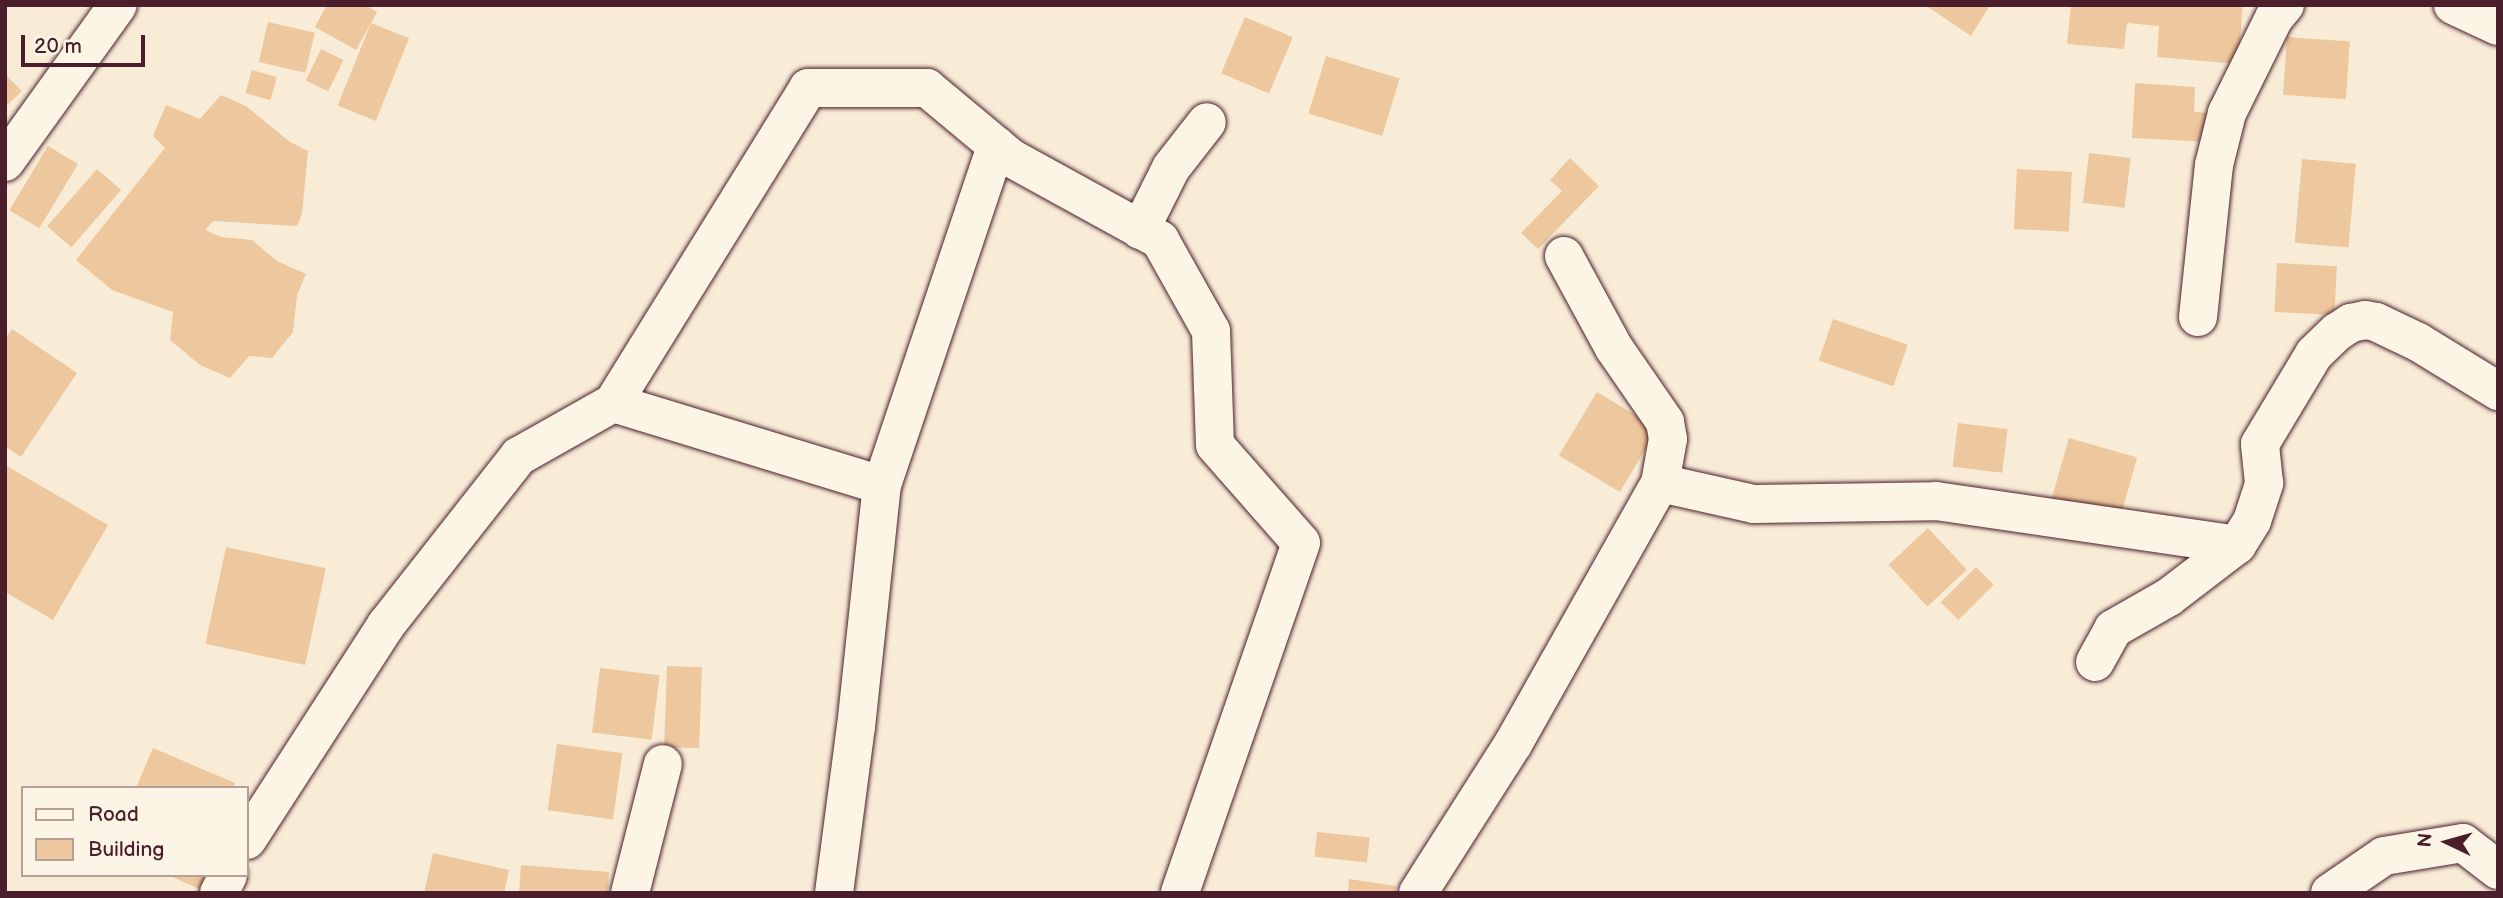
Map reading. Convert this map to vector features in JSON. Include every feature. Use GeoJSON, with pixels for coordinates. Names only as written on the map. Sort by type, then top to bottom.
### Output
{"type":"FeatureCollection","features":[{"type":"Feature","properties":{"kind":"street"},"geometry":{"type":"LineString","coordinates":[[5,162],[118,5]]}},
{"type":"Feature","properties":{"kind":"street"},"geometry":{"type":"LineString","coordinates":[[2198,317],[2214,165],[2227,113],[2274,19],[2285,5]]}},
{"type":"Feature","properties":{"kind":"street"},"geometry":{"type":"LineString","coordinates":[[2453,5],[2498,26]]}},
{"type":"Feature","properties":{"kind":"street"},"geometry":{"type":"LineString","coordinates":[[248,838],[386,625],[519,456],[613,403],[808,88],[927,88],[1011,158],[1160,240],[1211,331],[1215,445],[1301,543],[1180,893]]}},
{"type":"Feature","properties":{"kind":"street"},"geometry":{"type":"LineString","coordinates":[[1140,230],[1171,167],[1207,122]]}},
{"type":"Feature","properties":{"kind":"street"},"geometry":{"type":"LineString","coordinates":[[834,893],[856,727],[881,485],[996,146]]}},
{"type":"Feature","properties":{"kind":"street"},"geometry":{"type":"LineString","coordinates":[[1418,893],[1513,744],[1660,483],[1668,439],[1665,422],[1615,348],[1564,256]]}},
{"type":"Feature","properties":{"kind":"street"},"geometry":{"type":"LineString","coordinates":[[2095,663],[2113,629],[2169,597],[2237,545],[2252,521],[2264,483],[2260,444],[2314,354],[2351,323],[2365,320],[2376,322],[2417,342],[2498,391]]}},
{"type":"Feature","properties":{"kind":"street"},"geometry":{"type":"LineString","coordinates":[[613,403],[881,485]]}},
{"type":"Feature","properties":{"kind":"street"},"geometry":{"type":"LineString","coordinates":[[1660,483],[1754,504],[1936,501],[2237,545]]}},
{"type":"Feature","properties":{"kind":"street"},"geometry":{"type":"LineString","coordinates":[[630,893],[663,764]]}},
{"type":"Feature","properties":{"kind":"street"},"geometry":{"type":"LineString","coordinates":[[2330,893],[2384,856],[2463,843],[2498,870]]}},
{"type":"Feature","properties":{"kind":"street"},"geometry":{"type":"LineString","coordinates":[[219,893],[227,877]]}},
{"type":"Feature","properties":{"kind":"building"},"geometry":{"type":"Polygon","coordinates":[[[327,5],[365,5],[377,12],[356,50],[315,27],[327,5]]]}},
{"type":"Feature","properties":{"kind":"building"},"geometry":{"type":"Polygon","coordinates":[[[1925,5],[1990,5],[1971,36],[1925,5]]]}},
{"type":"Feature","properties":{"kind":"building"},"geometry":{"type":"Polygon","coordinates":[[[2071,5],[2243,5],[2238,64],[2157,57],[2159,26],[2127,23],[2124,49],[2067,44],[2071,5]]]}},
{"type":"Feature","properties":{"kind":"building"},"geometry":{"type":"Polygon","coordinates":[[[1245,17],[1293,37],[1269,93],[1221,73],[1245,17]]]}},
{"type":"Feature","properties":{"kind":"building"},"geometry":{"type":"Polygon","coordinates":[[[268,22],[315,33],[306,73],[259,62],[268,22]]]}},
{"type":"Feature","properties":{"kind":"building"},"geometry":{"type":"Polygon","coordinates":[[[371,23],[409,38],[376,121],[338,106],[371,23]]]}},
{"type":"Feature","properties":{"kind":"building"},"geometry":{"type":"Polygon","coordinates":[[[2287,37],[2350,41],[2346,99],[2283,95],[2287,37]]]}},
{"type":"Feature","properties":{"kind":"building"},"geometry":{"type":"Polygon","coordinates":[[[321,49],[343,60],[328,91],[306,80],[321,49]]]}},
{"type":"Feature","properties":{"kind":"building"},"geometry":{"type":"Polygon","coordinates":[[[1326,56],[1400,79],[1382,136],[1308,113],[1326,56]]]}},
{"type":"Feature","properties":{"kind":"building"},"geometry":{"type":"Polygon","coordinates":[[[252,70],[277,77],[270,100],[245,93],[252,70]]]}},
{"type":"Feature","properties":{"kind":"building"},"geometry":{"type":"Polygon","coordinates":[[[5,74],[22,91],[5,107],[5,74]]]}},
{"type":"Feature","properties":{"kind":"building"},"geometry":{"type":"Polygon","coordinates":[[[2135,83],[2195,87],[2194,112],[2212,113],[2210,142],[2132,138],[2135,83]]]}},
{"type":"Feature","properties":{"kind":"building"},"geometry":{"type":"Polygon","coordinates":[[[221,95],[246,106],[290,142],[308,151],[302,214],[297,226],[213,221],[205,230],[221,237],[252,240],[277,261],[306,274],[297,295],[293,332],[272,358],[249,356],[230,378],[200,365],[170,340],[173,312],[112,290],[76,260],[165,148],[153,136],[166,105],[200,119],[221,95]]]}},
{"type":"Feature","properties":{"kind":"building"},"geometry":{"type":"Polygon","coordinates":[[[48,146],[78,164],[39,228],[9,210],[48,146]]]}},
{"type":"Feature","properties":{"kind":"building"},"geometry":{"type":"Polygon","coordinates":[[[2089,153],[2131,158],[2125,208],[2083,203],[2089,153]]]}},
{"type":"Feature","properties":{"kind":"building"},"geometry":{"type":"Polygon","coordinates":[[[1570,158],[1599,186],[1538,249],[1521,233],[1562,191],[1550,180],[1570,158]]]}},
{"type":"Feature","properties":{"kind":"building"},"geometry":{"type":"Polygon","coordinates":[[[2302,159],[2356,164],[2348,247],[2295,243],[2302,159]]]}},
{"type":"Feature","properties":{"kind":"building"},"geometry":{"type":"Polygon","coordinates":[[[97,169],[121,190],[71,247],[47,226],[97,169]]]}},
{"type":"Feature","properties":{"kind":"building"},"geometry":{"type":"Polygon","coordinates":[[[2017,169],[2072,172],[2069,232],[2014,229],[2017,169]]]}},
{"type":"Feature","properties":{"kind":"building"},"geometry":{"type":"Polygon","coordinates":[[[2277,263],[2337,266],[2334,315],[2274,312],[2277,263]]]}},
{"type":"Feature","properties":{"kind":"building"},"geometry":{"type":"Polygon","coordinates":[[[1833,319],[1908,345],[1893,386],[1819,361],[1833,319]]]}},
{"type":"Feature","properties":{"kind":"building"},"geometry":{"type":"Polygon","coordinates":[[[12,329],[77,373],[21,457],[5,446],[5,339],[12,329]]]}},
{"type":"Feature","properties":{"kind":"building"},"geometry":{"type":"Polygon","coordinates":[[[1597,392],[1658,429],[1620,492],[1559,455],[1597,392]]]}},
{"type":"Feature","properties":{"kind":"building"},"geometry":{"type":"Polygon","coordinates":[[[1958,423],[2008,429],[2002,473],[1953,467],[1958,423]]]}},
{"type":"Feature","properties":{"kind":"building"},"geometry":{"type":"Polygon","coordinates":[[[2069,438],[2137,458],[2118,526],[2049,506],[2069,438]]]}},
{"type":"Feature","properties":{"kind":"building"},"geometry":{"type":"Polygon","coordinates":[[[5,465],[108,525],[53,620],[5,592],[5,465]]]}},
{"type":"Feature","properties":{"kind":"building"},"geometry":{"type":"Polygon","coordinates":[[[1928,528],[1967,570],[1927,607],[1889,565],[1928,528]]]}},
{"type":"Feature","properties":{"kind":"building"},"geometry":{"type":"Polygon","coordinates":[[[226,547],[326,568],[305,665],[205,644],[226,547]]]}},
{"type":"Feature","properties":{"kind":"building"},"geometry":{"type":"Polygon","coordinates":[[[1976,567],[1994,585],[1958,620],[1941,602],[1976,567]]]}},
{"type":"Feature","properties":{"kind":"building"},"geometry":{"type":"Polygon","coordinates":[[[667,666],[702,667],[699,748],[664,747],[667,666]]]}},
{"type":"Feature","properties":{"kind":"building"},"geometry":{"type":"Polygon","coordinates":[[[600,668],[660,675],[652,740],[592,733],[600,668]]]}},
{"type":"Feature","properties":{"kind":"building"},"geometry":{"type":"Polygon","coordinates":[[[557,744],[622,753],[613,820],[548,810],[557,744]]]}},
{"type":"Feature","properties":{"kind":"building"},"geometry":{"type":"Polygon","coordinates":[[[153,748],[235,783],[234,786],[137,786],[153,748]]]}},
{"type":"Feature","properties":{"kind":"building"},"geometry":{"type":"Polygon","coordinates":[[[1317,832],[1370,838],[1367,862],[1314,857],[1317,832]]]}},
{"type":"Feature","properties":{"kind":"building"},"geometry":{"type":"Polygon","coordinates":[[[433,853],[509,870],[504,893],[424,893],[433,853]]]}},
{"type":"Feature","properties":{"kind":"building"},"geometry":{"type":"Polygon","coordinates":[[[521,865],[609,872],[608,893],[519,893],[521,865]]]}},
{"type":"Feature","properties":{"kind":"building"},"geometry":{"type":"Polygon","coordinates":[[[173,877],[205,877],[200,889],[173,877]]]}},
{"type":"Feature","properties":{"kind":"building"},"geometry":{"type":"Polygon","coordinates":[[[1349,879],[1396,886],[1395,893],[1348,893],[1349,879]]]}}]}
